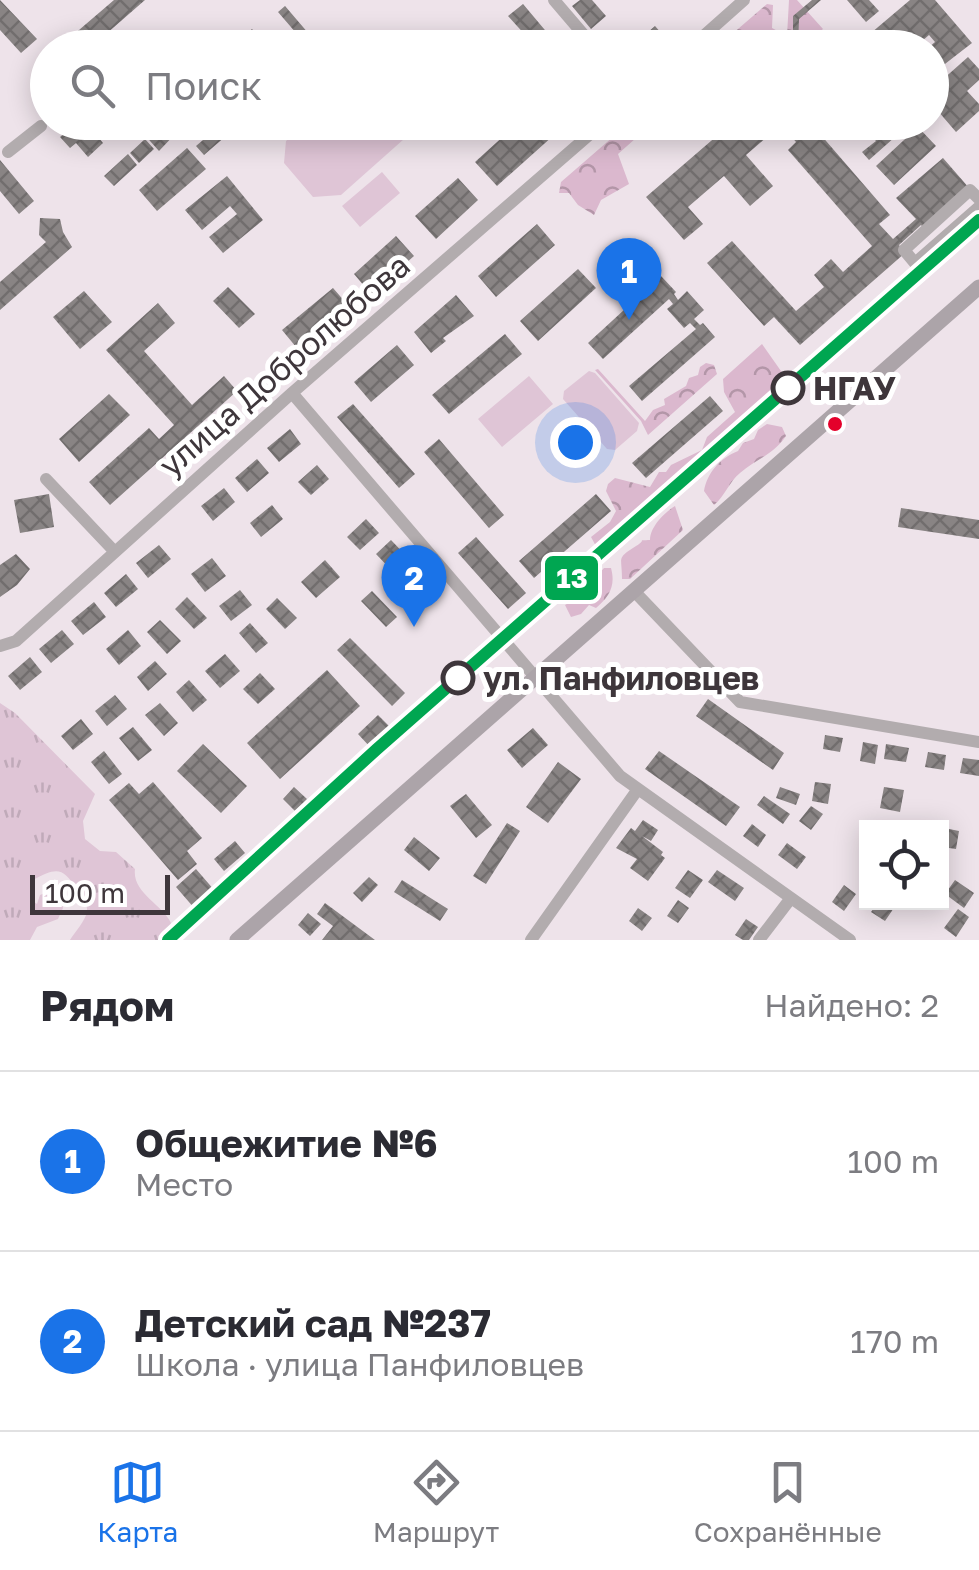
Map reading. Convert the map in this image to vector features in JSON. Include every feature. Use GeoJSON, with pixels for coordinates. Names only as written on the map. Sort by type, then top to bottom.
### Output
{"type":"FeatureCollection","features":[{"type":"Feature","properties":{"kind":"main road"},"geometry":{"type":"LineString","coordinates":[[236,940],[979,287]]}},
{"type":"Feature","properties":{"kind":"street"},"geometry":{"type":"LineString","coordinates":[[554,0],[580,30]]}},
{"type":"Feature","properties":{"kind":"street"},"geometry":{"type":"LineString","coordinates":[[710,30],[744,0]]}},
{"type":"Feature","properties":{"kind":"street"},"geometry":{"type":"LineString","coordinates":[[8,152],[30,135]]}},
{"type":"Feature","properties":{"kind":"street","name":"улица Добролюбова"},"geometry":{"type":"LineString","coordinates":[[0,646],[16,641],[292,393],[583,140]]}},
{"type":"Feature","properties":{"kind":"street"},"geometry":{"type":"LineString","coordinates":[[979,199],[970,190],[904,250],[915,263],[979,207]]}},
{"type":"Feature","properties":{"kind":"street"},"geometry":{"type":"LineString","coordinates":[[292,393],[620,776],[850,940]]}},
{"type":"Feature","properties":{"kind":"street"},"geometry":{"type":"LineString","coordinates":[[46,480],[115,552]]}},
{"type":"Feature","properties":{"kind":"street"},"geometry":{"type":"LineString","coordinates":[[633,590],[740,702],[979,742]]}},
{"type":"Feature","properties":{"kind":"street"},"geometry":{"type":"LineString","coordinates":[[531,940],[638,789]]}},
{"type":"Feature","properties":{"kind":"street"},"geometry":{"type":"LineString","coordinates":[[760,940],[790,898]]}},
{"type":"Feature","properties":{"kind":"green space"},"geometry":{"type":"Polygon","coordinates":[[[789,0],[797,0],[823,29],[822,30],[787,30],[789,0]]]}},
{"type":"Feature","properties":{"kind":"green space"},"geometry":{"type":"Polygon","coordinates":[[[767,4],[773,5],[772,28],[776,30],[737,30],[767,4]]]}},
{"type":"Feature","properties":{"kind":"green space"},"geometry":{"type":"Polygon","coordinates":[[[403,140],[341,195],[313,197],[284,163],[286,141],[403,140]]]}},
{"type":"Feature","properties":{"kind":"green space"},"geometry":{"type":"Polygon","coordinates":[[[609,140],[634,140],[618,154],[629,184],[601,200],[594,215],[578,205],[569,193],[559,193],[561,182],[609,140]]]}},
{"type":"Feature","properties":{"kind":"green space"},"geometry":{"type":"Polygon","coordinates":[[[382,172],[400,193],[360,227],[342,206],[382,172]]]}},
{"type":"Feature","properties":{"kind":"green space"},"geometry":{"type":"Polygon","coordinates":[[[762,344],[788,381],[776,406],[685,483],[637,532],[611,547],[597,548],[591,537],[610,522],[616,511],[606,491],[608,484],[615,478],[650,487],[659,472],[666,472],[671,465],[702,450],[707,437],[735,412],[724,392],[723,379],[762,344]]]}},
{"type":"Feature","properties":{"kind":"green space"},"geometry":{"type":"Polygon","coordinates":[[[706,363],[714,365],[717,374],[648,435],[641,421],[595,370],[645,421],[653,410],[665,405],[664,399],[698,375],[706,363]]]}},
{"type":"Feature","properties":{"kind":"green space"},"geometry":{"type":"Polygon","coordinates":[[[589,371],[639,423],[637,431],[615,450],[607,449],[563,399],[564,391],[589,371]]]}},
{"type":"Feature","properties":{"kind":"green space"},"geometry":{"type":"Polygon","coordinates":[[[529,376],[553,404],[502,447],[478,419],[529,376]]]}},
{"type":"Feature","properties":{"kind":"green space"},"geometry":{"type":"Polygon","coordinates":[[[767,424],[782,427],[786,436],[736,477],[714,505],[704,491],[711,472],[767,424]]]}},
{"type":"Feature","properties":{"kind":"green space"},"geometry":{"type":"Polygon","coordinates":[[[675,506],[683,530],[630,579],[622,579],[623,556],[642,540],[650,540],[658,521],[675,506]]]}},
{"type":"Feature","properties":{"kind":"green space"},"geometry":{"type":"Polygon","coordinates":[[[604,568],[611,568],[612,574],[608,595],[596,608],[589,605],[581,614],[571,617],[565,605],[577,598],[604,568]]]}},
{"type":"Feature","properties":{"kind":"green space"},"geometry":{"type":"Polygon","coordinates":[[[0,703],[15,713],[95,794],[83,821],[85,839],[100,851],[116,852],[135,869],[138,885],[171,923],[159,940],[70,940],[84,919],[86,905],[68,877],[54,871],[33,880],[31,900],[37,904],[40,895],[50,891],[60,897],[63,908],[58,919],[37,927],[30,940],[0,940],[0,703]]]}},
{"type":"Feature","properties":{"kind":"building"},"geometry":{"type":"Polygon","coordinates":[[[0,0],[30,32],[30,45],[21,53],[0,30],[0,0]]]}},
{"type":"Feature","properties":{"kind":"building"},"geometry":{"type":"Polygon","coordinates":[[[114,0],[145,0],[111,30],[79,30],[114,0]]]}},
{"type":"Feature","properties":{"kind":"building"},"geometry":{"type":"Polygon","coordinates":[[[580,0],[592,0],[606,16],[591,29],[572,6],[580,0]]]}},
{"type":"Feature","properties":{"kind":"building"},"geometry":{"type":"Polygon","coordinates":[[[812,0],[821,0],[799,19],[799,30],[793,30],[793,16],[812,0]]]}},
{"type":"Feature","properties":{"kind":"building"},"geometry":{"type":"Polygon","coordinates":[[[847,0],[869,0],[879,11],[866,22],[847,0]]]}},
{"type":"Feature","properties":{"kind":"building"},"geometry":{"type":"Polygon","coordinates":[[[910,0],[935,0],[972,43],[949,61],[949,30],[875,30],[910,0]]]}},
{"type":"Feature","properties":{"kind":"building"},"geometry":{"type":"Polygon","coordinates":[[[523,4],[545,30],[521,30],[508,16],[523,4]]]}},
{"type":"Feature","properties":{"kind":"building"},"geometry":{"type":"Polygon","coordinates":[[[285,6],[306,30],[294,30],[278,12],[285,6]]]}},
{"type":"Feature","properties":{"kind":"building"},"geometry":{"type":"Polygon","coordinates":[[[968,57],[979,69],[979,80],[967,91],[979,104],[979,111],[956,132],[949,124],[949,74],[968,57]]]}},
{"type":"Feature","properties":{"kind":"building"},"geometry":{"type":"Polygon","coordinates":[[[63,140],[103,143],[88,157],[76,143],[70,148],[63,140]]]}},
{"type":"Feature","properties":{"kind":"building"},"geometry":{"type":"Polygon","coordinates":[[[144,140],[154,149],[139,163],[130,153],[144,140]]]}},
{"type":"Feature","properties":{"kind":"building"},"geometry":{"type":"Polygon","coordinates":[[[149,140],[169,140],[159,151],[149,140]]]}},
{"type":"Feature","properties":{"kind":"building"},"geometry":{"type":"Polygon","coordinates":[[[203,140],[221,140],[204,155],[196,146],[203,140]]]}},
{"type":"Feature","properties":{"kind":"building"},"geometry":{"type":"Polygon","coordinates":[[[499,140],[548,140],[497,186],[475,162],[499,140]]]}},
{"type":"Feature","properties":{"kind":"building"},"geometry":{"type":"Polygon","coordinates":[[[712,140],[764,140],[746,155],[773,186],[750,206],[724,176],[688,207],[703,224],[684,240],[646,197],[712,140]]]}},
{"type":"Feature","properties":{"kind":"building"},"geometry":{"type":"Polygon","coordinates":[[[825,140],[890,215],[879,224],[893,239],[916,219],[896,198],[943,158],[970,189],[925,230],[921,225],[899,245],[905,253],[800,345],[774,317],[764,326],[707,263],[732,241],[796,311],[824,287],[814,275],[831,259],[843,272],[872,246],[788,150],[796,142],[825,140]]]}},
{"type":"Feature","properties":{"kind":"building"},"geometry":{"type":"Polygon","coordinates":[[[892,140],[869,160],[862,152],[876,141],[892,140]]]}},
{"type":"Feature","properties":{"kind":"building"},"geometry":{"type":"Polygon","coordinates":[[[904,140],[930,140],[936,146],[894,185],[876,166],[904,140]]]}},
{"type":"Feature","properties":{"kind":"building"},"geometry":{"type":"Polygon","coordinates":[[[187,148],[206,169],[157,211],[139,190],[187,148]]]}},
{"type":"Feature","properties":{"kind":"building"},"geometry":{"type":"Polygon","coordinates":[[[128,154],[137,165],[114,186],[104,176],[128,154]]]}},
{"type":"Feature","properties":{"kind":"building"},"geometry":{"type":"Polygon","coordinates":[[[0,160],[34,201],[19,214],[0,191],[0,160]]]}},
{"type":"Feature","properties":{"kind":"building"},"geometry":{"type":"Polygon","coordinates":[[[227,176],[263,220],[223,253],[209,237],[237,214],[230,206],[202,230],[185,210],[227,176]]]}},
{"type":"Feature","properties":{"kind":"building"},"geometry":{"type":"Polygon","coordinates":[[[458,178],[478,200],[436,239],[415,216],[458,178]]]}},
{"type":"Feature","properties":{"kind":"building"},"geometry":{"type":"Polygon","coordinates":[[[40,218],[60,219],[72,247],[0,310],[0,282],[46,242],[39,235],[40,218]]]}},
{"type":"Feature","properties":{"kind":"building"},"geometry":{"type":"Polygon","coordinates":[[[537,224],[555,245],[496,297],[478,276],[537,224]]]}},
{"type":"Feature","properties":{"kind":"building"},"geometry":{"type":"Polygon","coordinates":[[[396,236],[414,256],[371,294],[354,274],[396,236]]]}},
{"type":"Feature","properties":{"kind":"building"},"geometry":{"type":"Polygon","coordinates":[[[578,269],[596,288],[538,341],[520,321],[578,269]]]}},
{"type":"Feature","properties":{"kind":"building"},"geometry":{"type":"Polygon","coordinates":[[[661,276],[678,300],[687,291],[704,310],[694,319],[715,337],[642,401],[629,386],[696,329],[690,323],[684,328],[667,309],[673,304],[669,299],[603,359],[588,343],[661,276]]]}},
{"type":"Feature","properties":{"kind":"building"},"geometry":{"type":"Polygon","coordinates":[[[228,287],[255,314],[239,328],[213,301],[228,287]]]}},
{"type":"Feature","properties":{"kind":"building"},"geometry":{"type":"Polygon","coordinates":[[[333,288],[353,311],[301,353],[282,330],[333,288]]]}},
{"type":"Feature","properties":{"kind":"building"},"geometry":{"type":"Polygon","coordinates":[[[84,291],[112,322],[80,349],[53,317],[84,291]]]}},
{"type":"Feature","properties":{"kind":"building"},"geometry":{"type":"Polygon","coordinates":[[[456,295],[474,316],[443,338],[446,341],[431,353],[414,332],[456,295]]]}},
{"type":"Feature","properties":{"kind":"building"},"geometry":{"type":"Polygon","coordinates":[[[158,303],[175,323],[144,351],[192,405],[224,376],[237,391],[110,505],[89,482],[149,428],[159,439],[174,425],[106,350],[158,303]]]}},
{"type":"Feature","properties":{"kind":"building"},"geometry":{"type":"Polygon","coordinates":[[[505,334],[522,354],[449,414],[432,395],[505,334]]]}},
{"type":"Feature","properties":{"kind":"building"},"geometry":{"type":"Polygon","coordinates":[[[397,345],[414,365],[371,402],[354,382],[397,345]]]}},
{"type":"Feature","properties":{"kind":"building"},"geometry":{"type":"Polygon","coordinates":[[[109,394],[130,415],[79,462],[59,439],[109,394]]]}},
{"type":"Feature","properties":{"kind":"building"},"geometry":{"type":"Polygon","coordinates":[[[710,396],[723,411],[646,478],[632,463],[710,396]]]}},
{"type":"Feature","properties":{"kind":"building"},"geometry":{"type":"Polygon","coordinates":[[[353,404],[415,474],[399,488],[337,417],[353,404]]]}},
{"type":"Feature","properties":{"kind":"building"},"geometry":{"type":"Polygon","coordinates":[[[290,429],[301,444],[279,462],[267,448],[290,429]]]}},
{"type":"Feature","properties":{"kind":"building"},"geometry":{"type":"Polygon","coordinates":[[[439,439],[504,515],[489,528],[424,452],[439,439]]]}},
{"type":"Feature","properties":{"kind":"building"},"geometry":{"type":"Polygon","coordinates":[[[257,459],[269,473],[247,492],[235,478],[257,459]]]}},
{"type":"Feature","properties":{"kind":"building"},"geometry":{"type":"Polygon","coordinates":[[[317,465],[329,479],[311,495],[298,482],[317,465]]]}},
{"type":"Feature","properties":{"kind":"building"},"geometry":{"type":"Polygon","coordinates":[[[224,488],[235,502],[213,521],[201,506],[224,488]]]}},
{"type":"Feature","properties":{"kind":"building"},"geometry":{"type":"Polygon","coordinates":[[[49,494],[54,527],[20,533],[14,500],[49,494]]]}},
{"type":"Feature","properties":{"kind":"building"},"geometry":{"type":"Polygon","coordinates":[[[596,494],[611,511],[534,578],[519,561],[596,494]]]}},
{"type":"Feature","properties":{"kind":"building"},"geometry":{"type":"Polygon","coordinates":[[[272,505],[283,519],[261,537],[250,523],[272,505]]]}},
{"type":"Feature","properties":{"kind":"building"},"geometry":{"type":"Polygon","coordinates":[[[901,508],[979,520],[979,539],[898,527],[901,508]]]}},
{"type":"Feature","properties":{"kind":"building"},"geometry":{"type":"Polygon","coordinates":[[[366,519],[379,533],[360,550],[347,537],[366,519]]]}},
{"type":"Feature","properties":{"kind":"building"},"geometry":{"type":"Polygon","coordinates":[[[476,537],[526,593],[508,609],[458,553],[476,537]]]}},
{"type":"Feature","properties":{"kind":"building"},"geometry":{"type":"Polygon","coordinates":[[[391,540],[413,563],[398,577],[376,554],[391,540]]]}},
{"type":"Feature","properties":{"kind":"building"},"geometry":{"type":"Polygon","coordinates":[[[159,545],[171,559],[148,578],[136,563],[159,545]]]}},
{"type":"Feature","properties":{"kind":"building"},"geometry":{"type":"Polygon","coordinates":[[[16,554],[30,569],[0,597],[0,565],[16,554]]]}},
{"type":"Feature","properties":{"kind":"building"},"geometry":{"type":"Polygon","coordinates":[[[212,558],[226,576],[205,592],[191,574],[212,558]]]}},
{"type":"Feature","properties":{"kind":"building"},"geometry":{"type":"Polygon","coordinates":[[[325,560],[340,577],[316,598],[301,582],[325,560]]]}},
{"type":"Feature","properties":{"kind":"building"},"geometry":{"type":"Polygon","coordinates":[[[126,574],[138,589],[116,607],[104,593],[126,574]]]}},
{"type":"Feature","properties":{"kind":"building"},"geometry":{"type":"Polygon","coordinates":[[[240,590],[252,605],[231,621],[219,606],[240,590]]]}},
{"type":"Feature","properties":{"kind":"building"},"geometry":{"type":"Polygon","coordinates":[[[372,591],[397,617],[386,627],[361,601],[372,591]]]}},
{"type":"Feature","properties":{"kind":"building"},"geometry":{"type":"Polygon","coordinates":[[[187,597],[207,618],[194,629],[175,609],[187,597]]]}},
{"type":"Feature","properties":{"kind":"building"},"geometry":{"type":"Polygon","coordinates":[[[277,598],[297,618],[285,629],[266,609],[277,598]]]}},
{"type":"Feature","properties":{"kind":"building"},"geometry":{"type":"Polygon","coordinates":[[[94,602],[106,617],[83,635],[71,621],[94,602]]]}},
{"type":"Feature","properties":{"kind":"building"},"geometry":{"type":"Polygon","coordinates":[[[160,620],[181,641],[167,654],[147,632],[160,620]]]}},
{"type":"Feature","properties":{"kind":"building"},"geometry":{"type":"Polygon","coordinates":[[[250,623],[268,643],[256,653],[239,633],[250,623]]]}},
{"type":"Feature","properties":{"kind":"building"},"geometry":{"type":"Polygon","coordinates":[[[62,630],[74,644],[51,663],[39,649],[62,630]]]}},
{"type":"Feature","properties":{"kind":"building"},"geometry":{"type":"Polygon","coordinates":[[[128,630],[141,646],[119,665],[106,649],[128,630]]]}},
{"type":"Feature","properties":{"kind":"building"},"geometry":{"type":"Polygon","coordinates":[[[350,638],[405,693],[392,706],[337,650],[350,638]]]}},
{"type":"Feature","properties":{"kind":"building"},"geometry":{"type":"Polygon","coordinates":[[[225,654],[240,671],[220,688],[205,671],[225,654]]]}},
{"type":"Feature","properties":{"kind":"building"},"geometry":{"type":"Polygon","coordinates":[[[30,657],[42,672],[20,690],[8,676],[30,657]]]}},
{"type":"Feature","properties":{"kind":"building"},"geometry":{"type":"Polygon","coordinates":[[[155,661],[167,674],[148,691],[137,677],[155,661]]]}},
{"type":"Feature","properties":{"kind":"building"},"geometry":{"type":"Polygon","coordinates":[[[327,670],[360,706],[280,779],[247,743],[327,670]]]}},
{"type":"Feature","properties":{"kind":"building"},"geometry":{"type":"Polygon","coordinates":[[[260,673],[275,689],[258,704],[243,689],[260,673]]]}},
{"type":"Feature","properties":{"kind":"building"},"geometry":{"type":"Polygon","coordinates":[[[189,680],[207,700],[193,712],[176,692],[189,680]]]}},
{"type":"Feature","properties":{"kind":"building"},"geometry":{"type":"Polygon","coordinates":[[[115,695],[127,709],[107,726],[95,711],[115,695]]]}},
{"type":"Feature","properties":{"kind":"building"},"geometry":{"type":"Polygon","coordinates":[[[708,699],[784,753],[773,770],[696,716],[708,699]]]}},
{"type":"Feature","properties":{"kind":"building"},"geometry":{"type":"Polygon","coordinates":[[[160,703],[178,723],[164,736],[145,715],[160,703]]]}},
{"type":"Feature","properties":{"kind":"building"},"geometry":{"type":"Polygon","coordinates":[[[378,715],[392,729],[371,748],[358,734],[378,715]]]}},
{"type":"Feature","properties":{"kind":"building"},"geometry":{"type":"Polygon","coordinates":[[[81,719],[93,734],[73,750],[61,736],[81,719]]]}},
{"type":"Feature","properties":{"kind":"building"},"geometry":{"type":"Polygon","coordinates":[[[133,727],[152,750],[138,761],[119,738],[133,727]]]}},
{"type":"Feature","properties":{"kind":"building"},"geometry":{"type":"Polygon","coordinates":[[[533,728],[548,745],[522,768],[507,750],[533,728]]]}},
{"type":"Feature","properties":{"kind":"building"},"geometry":{"type":"Polygon","coordinates":[[[825,735],[843,738],[840,752],[823,749],[825,735]]]}},
{"type":"Feature","properties":{"kind":"building"},"geometry":{"type":"Polygon","coordinates":[[[863,742],[878,745],[875,764],[860,761],[863,742]]]}},
{"type":"Feature","properties":{"kind":"building"},"geometry":{"type":"Polygon","coordinates":[[[203,744],[247,786],[221,813],[177,771],[203,744]]]}},
{"type":"Feature","properties":{"kind":"building"},"geometry":{"type":"Polygon","coordinates":[[[886,744],[909,748],[906,762],[884,759],[886,744]]]}},
{"type":"Feature","properties":{"kind":"building"},"geometry":{"type":"Polygon","coordinates":[[[104,751],[122,774],[109,784],[91,762],[104,751]]]}},
{"type":"Feature","properties":{"kind":"building"},"geometry":{"type":"Polygon","coordinates":[[[659,751],[740,807],[726,826],[645,769],[659,751]]]}},
{"type":"Feature","properties":{"kind":"building"},"geometry":{"type":"Polygon","coordinates":[[[928,752],[946,755],[944,770],[925,767],[928,752]]]}},
{"type":"Feature","properties":{"kind":"building"},"geometry":{"type":"Polygon","coordinates":[[[963,758],[979,760],[979,776],[960,773],[963,758]]]}},
{"type":"Feature","properties":{"kind":"building"},"geometry":{"type":"Polygon","coordinates":[[[558,762],[581,779],[548,823],[526,807],[558,762]]]}},
{"type":"Feature","properties":{"kind":"building"},"geometry":{"type":"Polygon","coordinates":[[[153,782],[202,838],[187,851],[197,864],[178,880],[109,800],[129,783],[139,794],[153,782]]]}},
{"type":"Feature","properties":{"kind":"building"},"geometry":{"type":"Polygon","coordinates":[[[815,782],[831,784],[828,804],[812,801],[815,782]]]}},
{"type":"Feature","properties":{"kind":"building"},"geometry":{"type":"Polygon","coordinates":[[[294,787],[307,799],[295,811],[283,799],[294,787]]]}},
{"type":"Feature","properties":{"kind":"building"},"geometry":{"type":"Polygon","coordinates":[[[780,787],[800,794],[796,805],[776,798],[780,787]]]}},
{"type":"Feature","properties":{"kind":"building"},"geometry":{"type":"Polygon","coordinates":[[[884,787],[904,790],[900,812],[880,808],[884,787]]]}},
{"type":"Feature","properties":{"kind":"building"},"geometry":{"type":"Polygon","coordinates":[[[466,794],[492,825],[476,838],[450,806],[466,794]]]}},
{"type":"Feature","properties":{"kind":"building"},"geometry":{"type":"Polygon","coordinates":[[[764,796],[790,814],[783,824],[757,805],[764,796]]]}},
{"type":"Feature","properties":{"kind":"building"},"geometry":{"type":"Polygon","coordinates":[[[811,806],[823,814],[811,830],[799,821],[811,806]]]}},
{"type":"Feature","properties":{"kind":"building"},"geometry":{"type":"Polygon","coordinates":[[[643,820],[658,830],[651,841],[642,836],[665,858],[648,881],[630,868],[637,859],[616,848],[631,828],[635,831],[643,820]]]}},
{"type":"Feature","properties":{"kind":"building"},"geometry":{"type":"Polygon","coordinates":[[[507,823],[520,831],[486,884],[473,876],[507,823]]]}},
{"type":"Feature","properties":{"kind":"building"},"geometry":{"type":"Polygon","coordinates":[[[752,824],[766,835],[758,847],[743,836],[752,824]]]}},
{"type":"Feature","properties":{"kind":"building"},"geometry":{"type":"Polygon","coordinates":[[[949,829],[959,831],[956,849],[949,848],[949,829]]]}},
{"type":"Feature","properties":{"kind":"building"},"geometry":{"type":"Polygon","coordinates":[[[414,837],[440,858],[429,871],[404,850],[414,837]]]}},
{"type":"Feature","properties":{"kind":"building"},"geometry":{"type":"Polygon","coordinates":[[[235,841],[245,853],[224,871],[214,859],[235,841]]]}},
{"type":"Feature","properties":{"kind":"building"},"geometry":{"type":"Polygon","coordinates":[[[787,843],[806,857],[797,869],[778,855],[787,843]]]}},
{"type":"Feature","properties":{"kind":"building"},"geometry":{"type":"Polygon","coordinates":[[[196,869],[215,891],[195,909],[176,887],[196,869]]]}},
{"type":"Feature","properties":{"kind":"building"},"geometry":{"type":"Polygon","coordinates":[[[688,870],[703,880],[690,898],[675,888],[688,870]]]}},
{"type":"Feature","properties":{"kind":"building"},"geometry":{"type":"Polygon","coordinates":[[[717,870],[744,888],[735,901],[708,882],[717,870]]]}},
{"type":"Feature","properties":{"kind":"building"},"geometry":{"type":"Polygon","coordinates":[[[369,877],[378,885],[362,902],[353,893],[369,877]]]}},
{"type":"Feature","properties":{"kind":"building"},"geometry":{"type":"Polygon","coordinates":[[[402,880],[448,909],[440,921],[394,892],[402,880]]]}},
{"type":"Feature","properties":{"kind":"building"},"geometry":{"type":"Polygon","coordinates":[[[955,880],[974,893],[964,908],[949,897],[955,880]]]}},
{"type":"Feature","properties":{"kind":"building"},"geometry":{"type":"Polygon","coordinates":[[[844,885],[856,894],[844,911],[832,902],[844,885]]]}},
{"type":"Feature","properties":{"kind":"building"},"geometry":{"type":"Polygon","coordinates":[[[678,900],[689,908],[678,923],[667,916],[678,900]]]}},
{"type":"Feature","properties":{"kind":"building"},"geometry":{"type":"Polygon","coordinates":[[[325,903],[375,940],[322,940],[333,926],[317,914],[325,903]]]}},
{"type":"Feature","properties":{"kind":"building"},"geometry":{"type":"Polygon","coordinates":[[[638,908],[652,918],[642,931],[629,921],[638,908]]]}},
{"type":"Feature","properties":{"kind":"building"},"geometry":{"type":"Polygon","coordinates":[[[958,909],[969,917],[956,937],[944,928],[958,909]]]}},
{"type":"Feature","properties":{"kind":"building"},"geometry":{"type":"Polygon","coordinates":[[[872,910],[893,910],[885,921],[872,910]]]}},
{"type":"Feature","properties":{"kind":"building"},"geometry":{"type":"Polygon","coordinates":[[[308,913],[321,924],[310,936],[298,925],[308,913]]]}},
{"type":"Feature","properties":{"kind":"building"},"geometry":{"type":"Polygon","coordinates":[[[746,919],[758,927],[749,940],[743,940],[735,935],[746,919]]]}},
{"type":"Feature","properties":{"kind":"transit line","name":"13"},"geometry":{"type":"LineString","coordinates":[[168,940],[377,749],[979,220]]}},
{"type":"Feature","properties":{"kind":"place","name":"Общежитие №6"},"geometry":{"type":"Point","coordinates":[629,320]}},
{"type":"Feature","properties":{"kind":"place","name":"НГАУ"},"geometry":{"type":"Point","coordinates":[788,388]}},
{"type":"Feature","properties":{"kind":"place","name":"Детский сад №237"},"geometry":{"type":"Point","coordinates":[414,627]}},
{"type":"Feature","properties":{"kind":"place","name":"ул. Панфиловцев"},"geometry":{"type":"Point","coordinates":[458,678]}}]}
